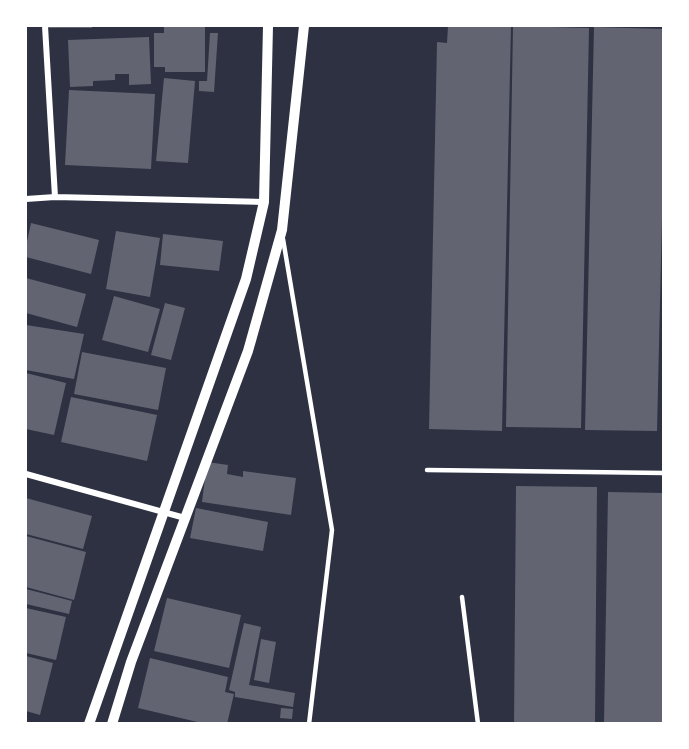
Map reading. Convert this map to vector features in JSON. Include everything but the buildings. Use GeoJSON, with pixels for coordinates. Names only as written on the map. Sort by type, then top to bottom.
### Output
{"type":"FeatureCollection","features":[{"type":"Feature","properties":{"kind":"street"},"geometry":{"type":"LineString","coordinates":[[45,26],[55,197]]}},
{"type":"Feature","properties":{"kind":"street"},"geometry":{"type":"LineString","coordinates":[[89,723],[246,279],[264,202],[268,26]]}},
{"type":"Feature","properties":{"kind":"street"},"geometry":{"type":"LineString","coordinates":[[112,723],[131,662],[248,351],[282,230],[304,26]]}},
{"type":"Feature","properties":{"kind":"street"},"geometry":{"type":"LineString","coordinates":[[26,199],[55,197],[264,202]]}},
{"type":"Feature","properties":{"kind":"street"},"geometry":{"type":"LineString","coordinates":[[26,474],[185,518]]}},
{"type":"Feature","properties":{"kind":"lane"},"geometry":{"type":"LineString","coordinates":[[282,230],[333,530],[309,723]]}},
{"type":"Feature","properties":{"kind":"lane"},"geometry":{"type":"LineString","coordinates":[[427,470],[663,473]]}},
{"type":"Feature","properties":{"kind":"lane"},"geometry":{"type":"LineString","coordinates":[[462,597],[478,723]]}}]}
